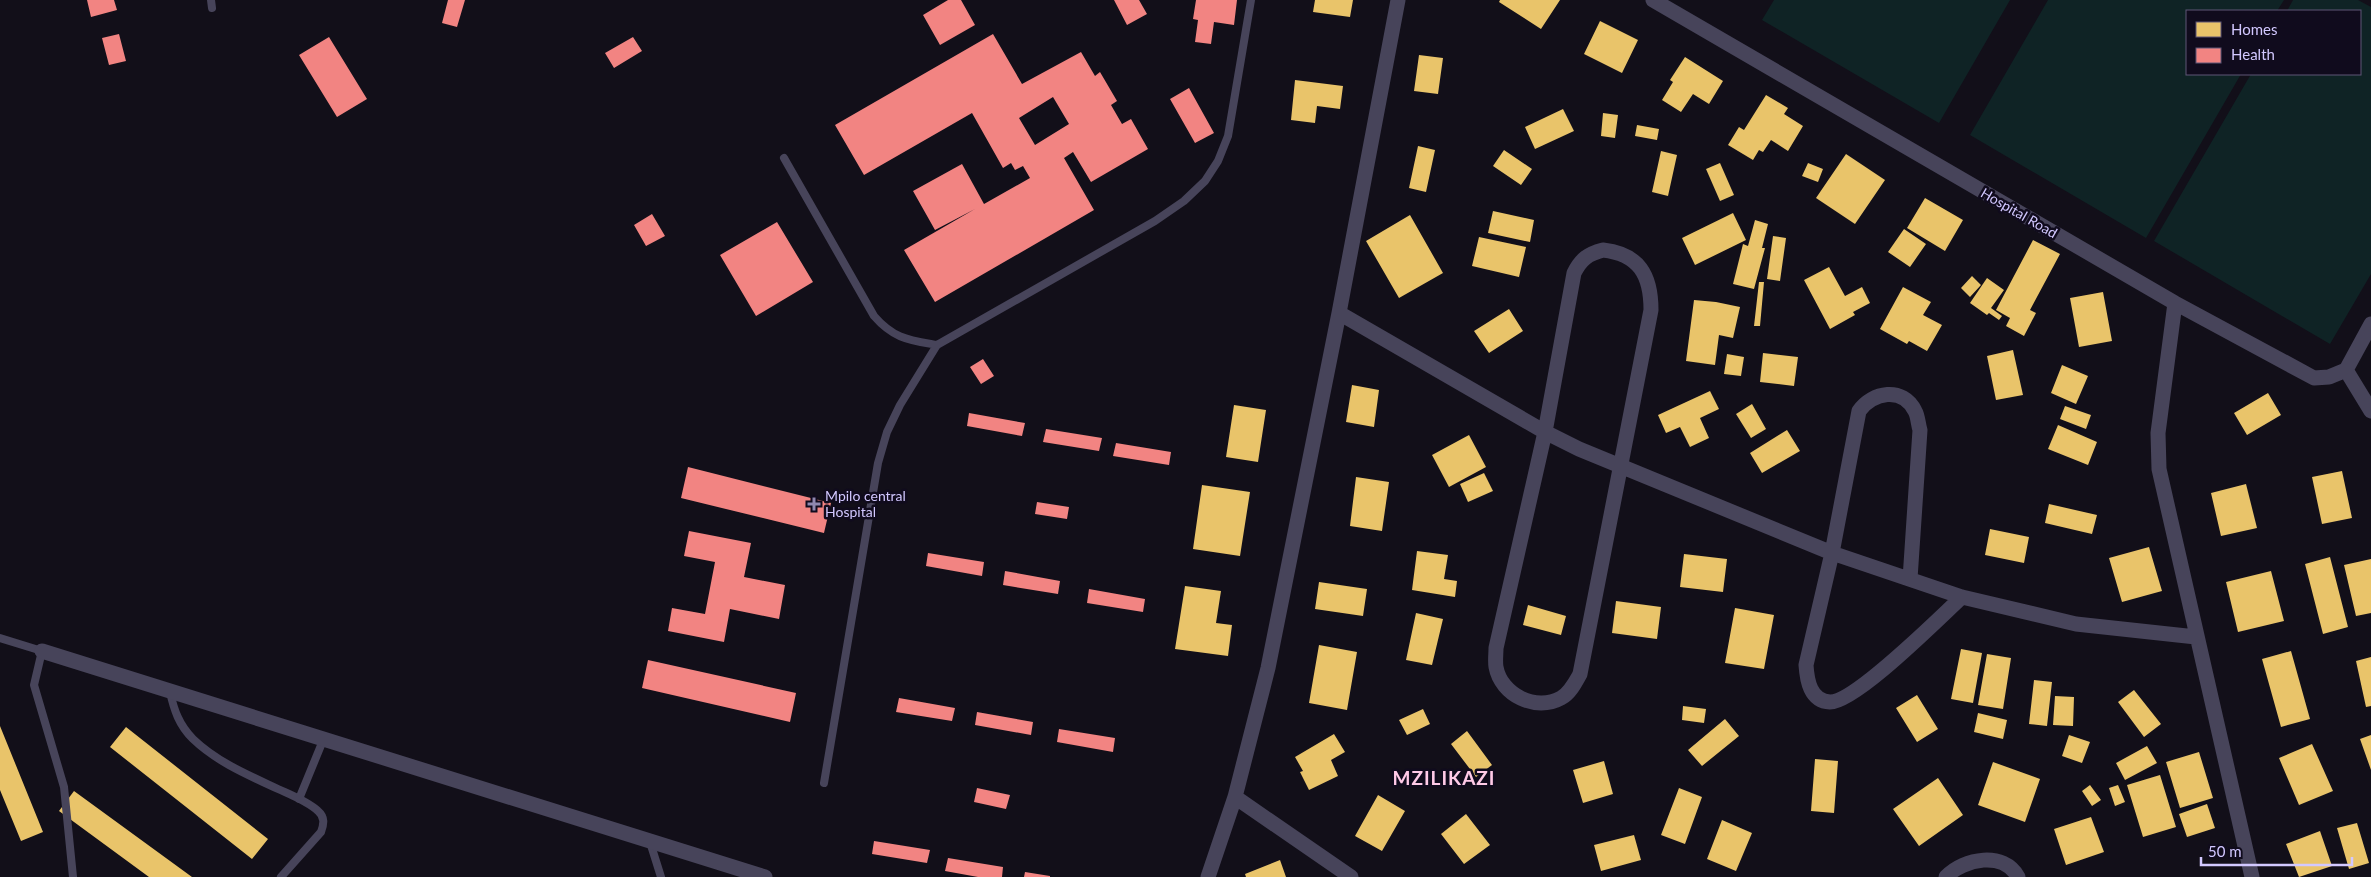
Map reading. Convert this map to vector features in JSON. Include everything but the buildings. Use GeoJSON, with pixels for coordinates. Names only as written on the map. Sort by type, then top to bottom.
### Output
{"type":"FeatureCollection","features":[{"type":"Feature","properties":{"kind":"street"},"geometry":{"type":"LineString","coordinates":[[1208,877],[1235,797],[1268,668],[1339,313],[1398,0]]}},
{"type":"Feature","properties":{"kind":"street","name":"Hospital Road"},"geometry":{"type":"LineString","coordinates":[[1653,0],[2175,303],[2314,378],[2329,377],[2346,370]]}},
{"type":"Feature","properties":{"kind":"street"},"geometry":{"type":"LineString","coordinates":[[1603,250],[1620,252],[1634,259],[1645,274],[1651,292],[1650,310],[1620,468],[1580,674],[1574,686],[1562,698],[1545,704],[1529,702],[1514,695],[1502,683],[1496,668],[1496,648],[1545,432],[1574,272],[1579,262],[1590,253],[1603,250]]}},
{"type":"Feature","properties":{"kind":"street"},"geometry":{"type":"LineString","coordinates":[[2175,303],[2157,451],[2159,469],[2252,877]]}},
{"type":"Feature","properties":{"kind":"street"},"geometry":{"type":"LineString","coordinates":[[1339,313],[1545,432],[1620,468],[1832,553],[1962,597],[2076,624],[2196,637]]}},
{"type":"Feature","properties":{"kind":"street"},"geometry":{"type":"LineString","coordinates":[[2371,324],[2346,370],[2371,410]]}},
{"type":"Feature","properties":{"kind":"street"},"geometry":{"type":"LineString","coordinates":[[1910,579],[1920,430],[1915,411],[1906,399],[1893,394],[1879,395],[1865,402],[1859,411],[1832,553],[1806,664],[1807,682],[1816,697],[1830,702],[1844,698],[1866,683],[1962,597]]}},
{"type":"Feature","properties":{"kind":"street"},"geometry":{"type":"LineString","coordinates":[[42,651],[765,877]]}},
{"type":"Feature","properties":{"kind":"street"},"geometry":{"type":"LineString","coordinates":[[1235,797],[1351,877]]}},
{"type":"Feature","properties":{"kind":"street"},"geometry":{"type":"LineString","coordinates":[[1946,877],[1964,866],[1992,859],[2004,862],[2015,871],[2018,877]]}},
{"type":"Feature","properties":{"kind":"lane"},"geometry":{"type":"LineString","coordinates":[[824,784],[878,463],[887,432],[900,405],[937,345],[1155,221],[1184,201],[1205,181],[1218,161],[1228,136],[1252,0]]}},
{"type":"Feature","properties":{"kind":"lane"},"geometry":{"type":"LineString","coordinates":[[784,158],[874,316],[886,330],[898,337],[937,345]]}},
{"type":"Feature","properties":{"kind":"lane"},"geometry":{"type":"LineString","coordinates":[[0,638],[42,651],[34,685],[64,787],[73,877]]}},
{"type":"Feature","properties":{"kind":"lane"},"geometry":{"type":"LineString","coordinates":[[170,692],[176,714],[182,726],[205,750],[237,770],[299,799],[318,811],[322,817],[324,825],[321,832],[281,877]]}},
{"type":"Feature","properties":{"kind":"lane"},"geometry":{"type":"LineString","coordinates":[[299,799],[324,738]]}},
{"type":"Feature","properties":{"kind":"lane"},"geometry":{"type":"LineString","coordinates":[[650,842],[660,877]]}},
{"type":"Feature","properties":{"kind":"green space"},"geometry":{"type":"Polygon","coordinates":[[[1774,0],[2010,0],[1939,123],[1762,20],[1774,0]]]}},
{"type":"Feature","properties":{"kind":"green space"},"geometry":{"type":"Polygon","coordinates":[[[2048,0],[2284,0],[2278,10],[2186,10],[2186,75],[2240,75],[2146,238],[1970,135],[2048,0]]]}},
{"type":"Feature","properties":{"kind":"green space"},"geometry":{"type":"Polygon","coordinates":[[[2293,0],[2358,0],[2371,7],[2371,274],[2330,344],[2154,241],[2250,75],[2361,75],[2361,10],[2288,10],[2293,0]]]}},
{"type":"Feature","properties":{"kind":"place","name":"Mpilo central Hospital"},"geometry":{"type":"Point","coordinates":[814,504]}},
{"type":"Feature","properties":{"kind":"district","name":"MZILIKAZI"},"geometry":{"type":"Point","coordinates":[1444,778]}}]}
